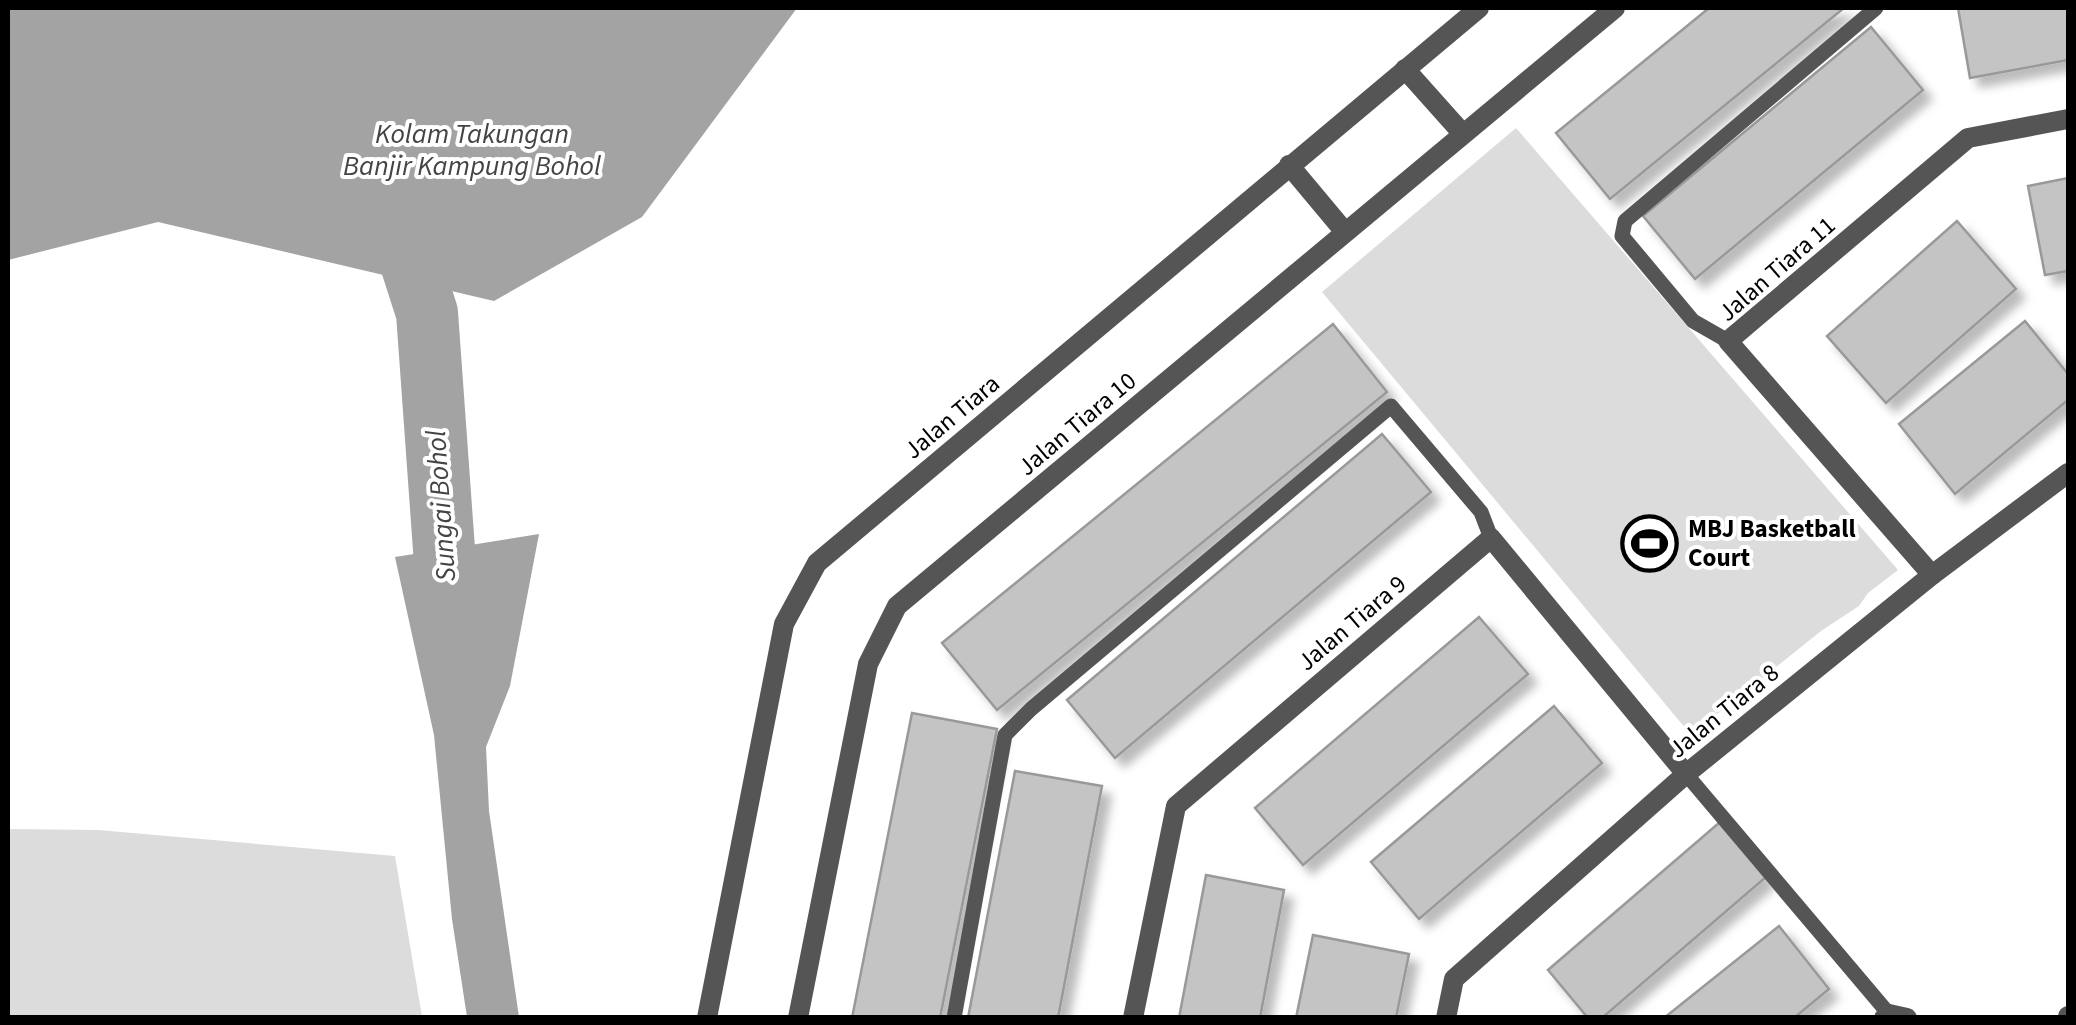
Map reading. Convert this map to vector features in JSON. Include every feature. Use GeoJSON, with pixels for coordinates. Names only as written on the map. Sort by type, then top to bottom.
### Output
{"type":"FeatureCollection","features":[{"type":"Feature","properties":{"kind":"street","name":"Jalan Tiara"},"geometry":{"type":"LineString","coordinates":[[706,1018],[784,624],[817,564],[1479,8]]}},
{"type":"Feature","properties":{"kind":"street","name":"Jalan Tiara 10"},"geometry":{"type":"LineString","coordinates":[[798,1018],[868,664],[897,606],[1615,8]]}},
{"type":"Feature","properties":{"kind":"street"},"geometry":{"type":"LineString","coordinates":[[1405,69],[1463,134]]}},
{"type":"Feature","properties":{"kind":"street","name":"Jalan Tiara 11"},"geometry":{"type":"LineString","coordinates":[[1932,575],[1728,341],[1968,138],[2068,119]]}},
{"type":"Feature","properties":{"kind":"street"},"geometry":{"type":"LineString","coordinates":[[1289,166],[1345,232]]}},
{"type":"Feature","properties":{"kind":"street","name":"Jalan Tiara 8"},"geometry":{"type":"LineString","coordinates":[[1446,1018],[1454,979],[1686,774],[1932,575],[2068,473]]}},
{"type":"Feature","properties":{"kind":"street"},"geometry":{"type":"LineString","coordinates":[[1491,538],[1686,774]]}},
{"type":"Feature","properties":{"kind":"street","name":"Jalan Tiara 9"},"geometry":{"type":"LineString","coordinates":[[1134,1018],[1176,806],[1491,538]]}},
{"type":"Feature","properties":{"kind":"lane"},"geometry":{"type":"LineString","coordinates":[[1728,341],[1692,321],[1622,236],[1624,222],[1876,8]]}},
{"type":"Feature","properties":{"kind":"lane"},"geometry":{"type":"LineString","coordinates":[[954,1018],[1006,735],[1031,708],[1391,406],[1481,512],[1491,538]]}},
{"type":"Feature","properties":{"kind":"lane"},"geometry":{"type":"LineString","coordinates":[[1686,774],[1893,1016]]}},
{"type":"Feature","properties":{"kind":"shaded area"},"geometry":{"type":"Polygon","coordinates":[[[1516,128],[1898,570],[1868,593],[1859,606],[1821,631],[1691,735],[1322,292],[1516,128]]]}},
{"type":"Feature","properties":{"kind":"shaded area"},"geometry":{"type":"Polygon","coordinates":[[[8,829],[98,830],[395,856],[422,1017],[8,1017],[8,829]]]}},
{"type":"Feature","properties":{"kind":"water","name":"Kolam Takungan Banjir Kampung Bohol"},"geometry":{"type":"Polygon","coordinates":[[[8,8],[797,8],[642,217],[494,301],[158,222],[8,260],[8,8]]]}},
{"type":"Feature","properties":{"kind":"water"},"geometry":{"type":"Polygon","coordinates":[[[539,534],[510,686],[486,747],[489,811],[519,1017],[467,1017],[452,919],[434,735],[395,557],[539,534]]]}},
{"type":"Feature","properties":{"kind":"building"},"geometry":{"type":"Polygon","coordinates":[[[1709,8],[1844,8],[1610,199],[1556,133],[1709,8]]]}},
{"type":"Feature","properties":{"kind":"building"},"geometry":{"type":"Polygon","coordinates":[[[1958,8],[2068,8],[2068,60],[1970,78],[1958,8]]]}},
{"type":"Feature","properties":{"kind":"building"},"geometry":{"type":"Polygon","coordinates":[[[1871,27],[1923,90],[1695,279],[1643,216],[1871,27]]]}},
{"type":"Feature","properties":{"kind":"building"},"geometry":{"type":"Polygon","coordinates":[[[2068,178],[2068,271],[2045,275],[2028,186],[2068,178]]]}},
{"type":"Feature","properties":{"kind":"building"},"geometry":{"type":"Polygon","coordinates":[[[1957,221],[2016,289],[1886,403],[1827,336],[1957,221]]]}},
{"type":"Feature","properties":{"kind":"building"},"geometry":{"type":"Polygon","coordinates":[[[2025,321],[2068,374],[2068,400],[1955,494],[1899,424],[2025,321]]]}},
{"type":"Feature","properties":{"kind":"building"},"geometry":{"type":"Polygon","coordinates":[[[1333,324],[1387,392],[997,710],[942,643],[1333,324]]]}},
{"type":"Feature","properties":{"kind":"building"},"geometry":{"type":"Polygon","coordinates":[[[1382,434],[1431,492],[1115,758],[1067,700],[1382,434]]]}},
{"type":"Feature","properties":{"kind":"building"},"geometry":{"type":"Polygon","coordinates":[[[1479,617],[1528,674],[1303,865],[1255,808],[1479,617]]]}},
{"type":"Feature","properties":{"kind":"building"},"geometry":{"type":"Polygon","coordinates":[[[1554,706],[1602,763],[1419,919],[1371,862],[1554,706]]]}},
{"type":"Feature","properties":{"kind":"building"},"geometry":{"type":"Polygon","coordinates":[[[912,713],[997,729],[940,1018],[852,1018],[912,713]]]}},
{"type":"Feature","properties":{"kind":"building"},"geometry":{"type":"Polygon","coordinates":[[[1015,771],[1102,786],[1058,1018],[968,1018],[1015,771]]]}},
{"type":"Feature","properties":{"kind":"building"},"geometry":{"type":"Polygon","coordinates":[[[1720,822],[1766,877],[1602,1018],[1588,1018],[1548,970],[1720,822]]]}},
{"type":"Feature","properties":{"kind":"building"},"geometry":{"type":"Polygon","coordinates":[[[1206,875],[1284,890],[1260,1018],[1179,1018],[1206,875]]]}},
{"type":"Feature","properties":{"kind":"building"},"geometry":{"type":"Polygon","coordinates":[[[1779,926],[1829,989],[1794,1018],[1664,1018],[1779,926]]]}},
{"type":"Feature","properties":{"kind":"building"},"geometry":{"type":"Polygon","coordinates":[[[1313,935],[1409,954],[1396,1018],[1296,1018],[1313,935]]]}},
{"type":"Feature","properties":{"kind":"waterway","name":"Sungai Bohol"},"geometry":{"type":"LineString","coordinates":[[392,204],[427,313],[450,633]]}},
{"type":"Feature","properties":{"kind":"place","name":"MBJ Basketball Court"},"geometry":{"type":"Point","coordinates":[1649,543]}}]}
